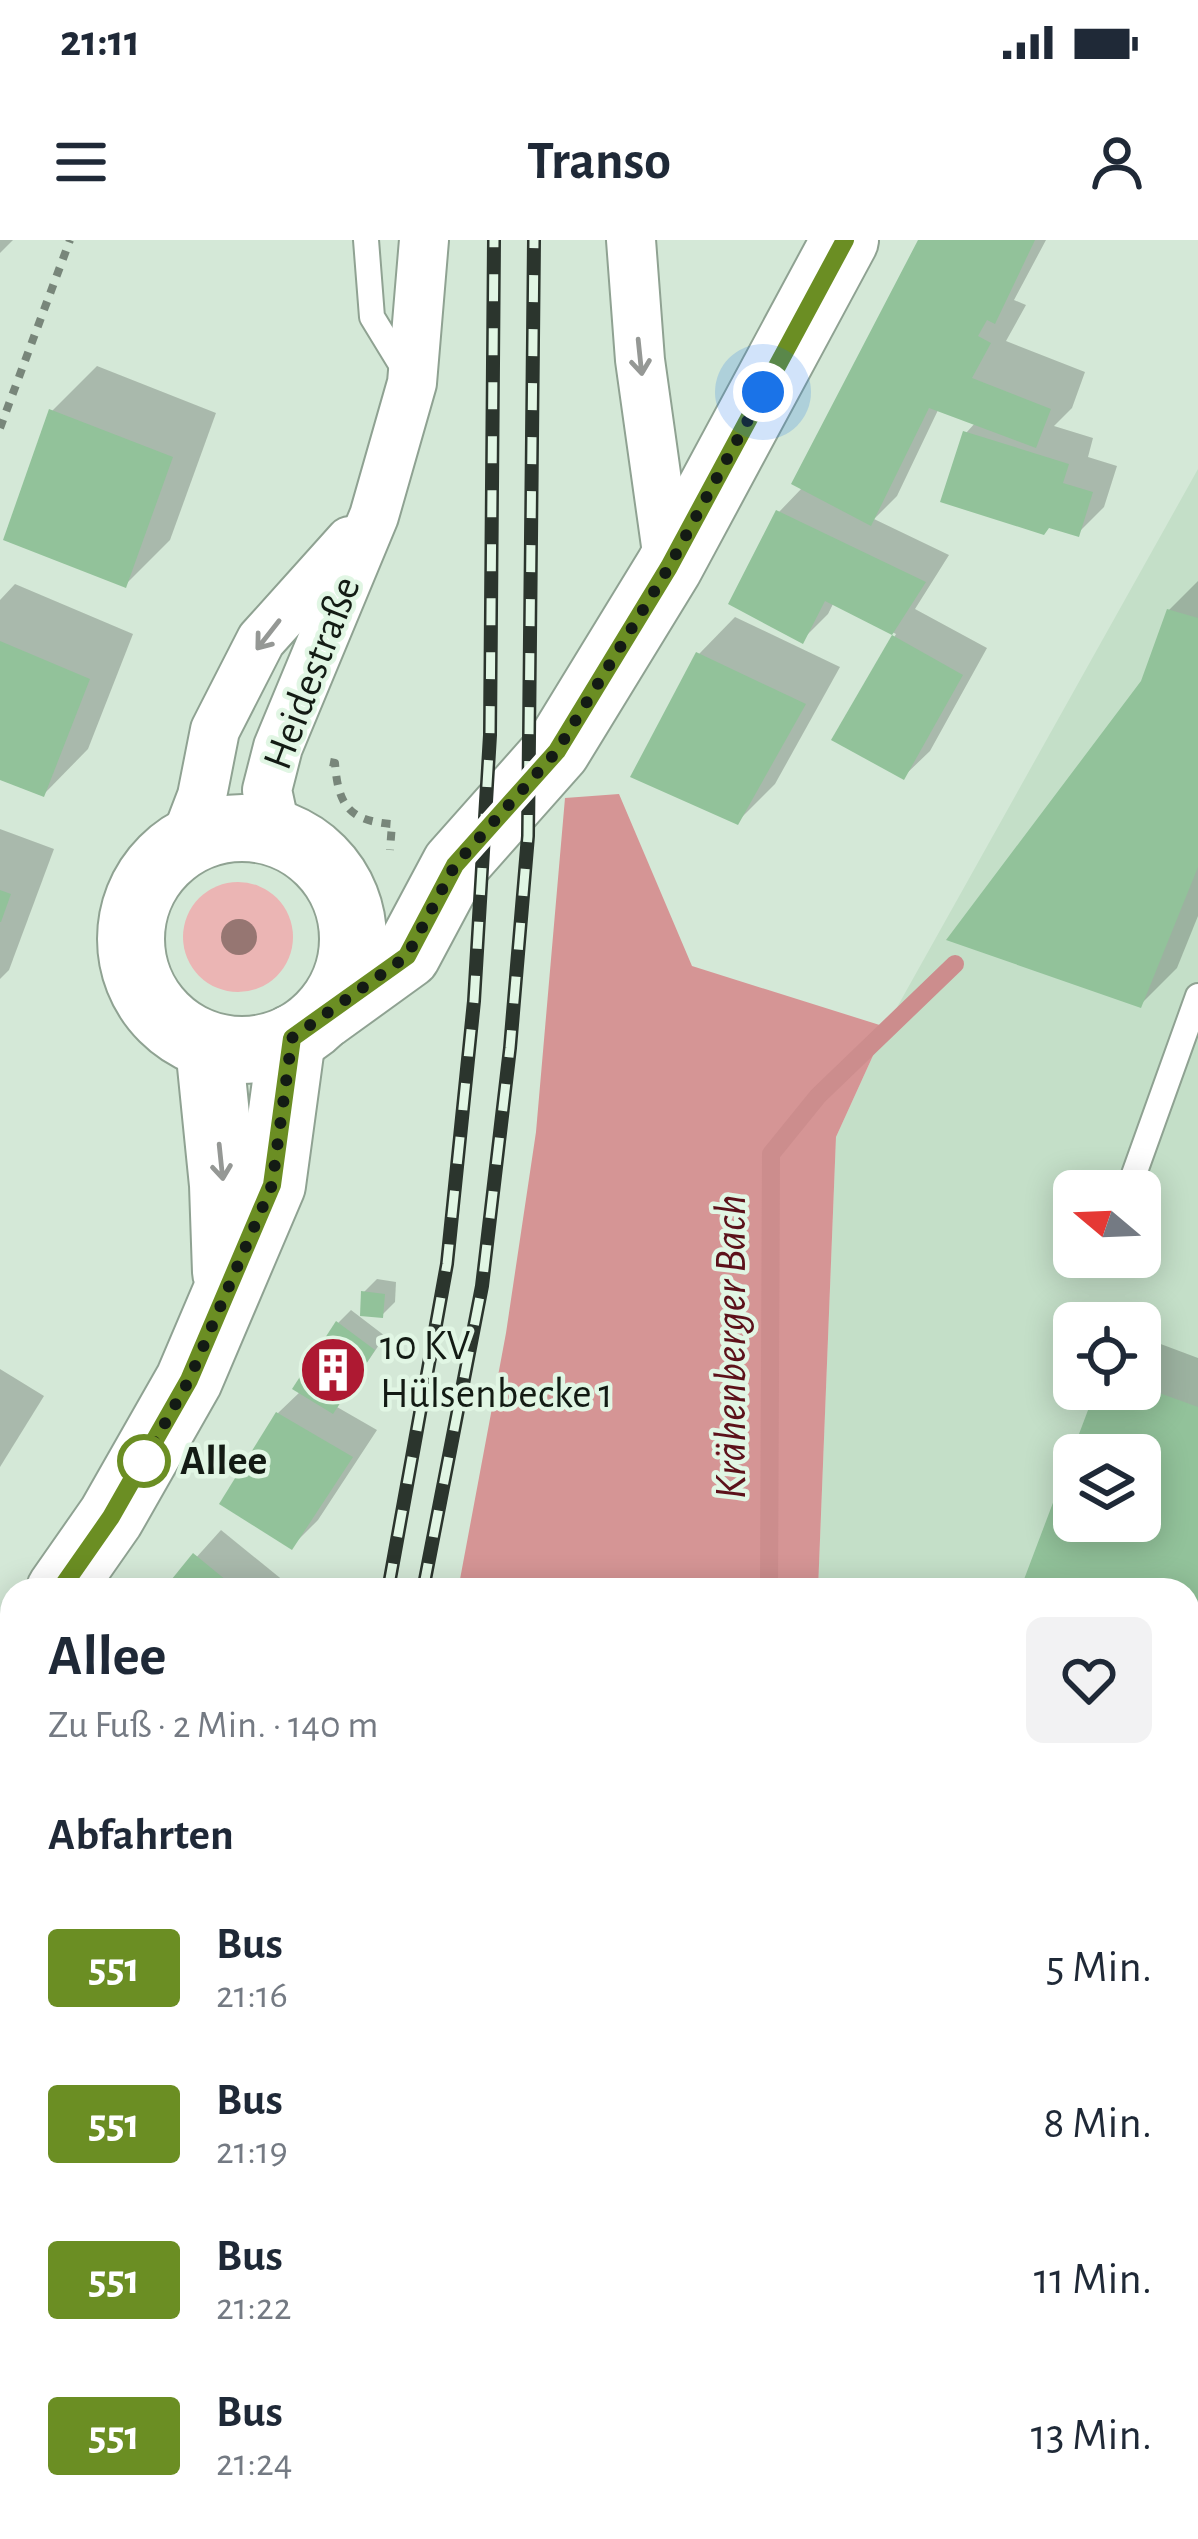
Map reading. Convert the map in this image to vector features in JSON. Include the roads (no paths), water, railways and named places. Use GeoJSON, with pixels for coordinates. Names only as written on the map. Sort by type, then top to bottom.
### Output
{"type":"FeatureCollection","features":[{"type":"Feature","properties":{"kind":"main road"},"geometry":{"type":"LineString","coordinates":[[455,865],[362,880],[276,832],[229,827],[184,843],[153,871],[135,905],[131,956],[145,994],[180,1033],[209,1046],[257,1050],[308,1027],[407,956],[455,865],[557,751],[669,567],[845,240]]}},
{"type":"Feature","properties":{"kind":"main road"},"geometry":{"type":"LineString","coordinates":[[69,1578],[111,1517],[189,1380],[272,1185],[308,1027],[345,981],[362,880]]}},
{"type":"Feature","properties":{"kind":"main road"},"geometry":{"type":"LineString","coordinates":[[209,1046],[223,1185],[226,1288]]}},
{"type":"Feature","properties":{"kind":"street","name":"Heidestraße"},"geometry":{"type":"LineString","coordinates":[[276,832],[267,790],[278,747],[374,516],[412,383],[424,240]]}},
{"type":"Feature","properties":{"kind":"street"},"geometry":{"type":"LineString","coordinates":[[631,240],[640,360],[669,567]]}},
{"type":"Feature","properties":{"kind":"street","name":"Heidestraße"},"geometry":{"type":"LineString","coordinates":[[184,843],[202,796],[215,730],[261,640],[374,516]]}},
{"type":"Feature","properties":{"kind":"lane"},"geometry":{"type":"LineString","coordinates":[[366,240],[372,316],[412,383]]}},
{"type":"Feature","properties":{"kind":"lane"},"geometry":{"type":"LineString","coordinates":[[1136,1170],[1198,996]]}},
{"type":"Feature","properties":{"kind":"waterway","name":"Krähenberger Bach"},"geometry":{"type":"LineString","coordinates":[[769,1578],[771,1154],[818,1096],[955,964]]}},
{"type":"Feature","properties":{"kind":"railway"},"geometry":{"type":"LineString","coordinates":[[390,1578],[447,1264],[474,1001],[490,735],[494,240]]}},
{"type":"Feature","properties":{"kind":"railway"},"geometry":{"type":"LineString","coordinates":[[425,1578],[482,1286],[510,1048],[528,836],[534,240]]}},
{"type":"Feature","properties":{"kind":"place","name":"10 KV Hülsenbecke 1"},"geometry":{"type":"Point","coordinates":[333,1370]}},
{"type":"Feature","properties":{"kind":"place","name":"Allee"},"geometry":{"type":"Point","coordinates":[144,1461]}}]}
